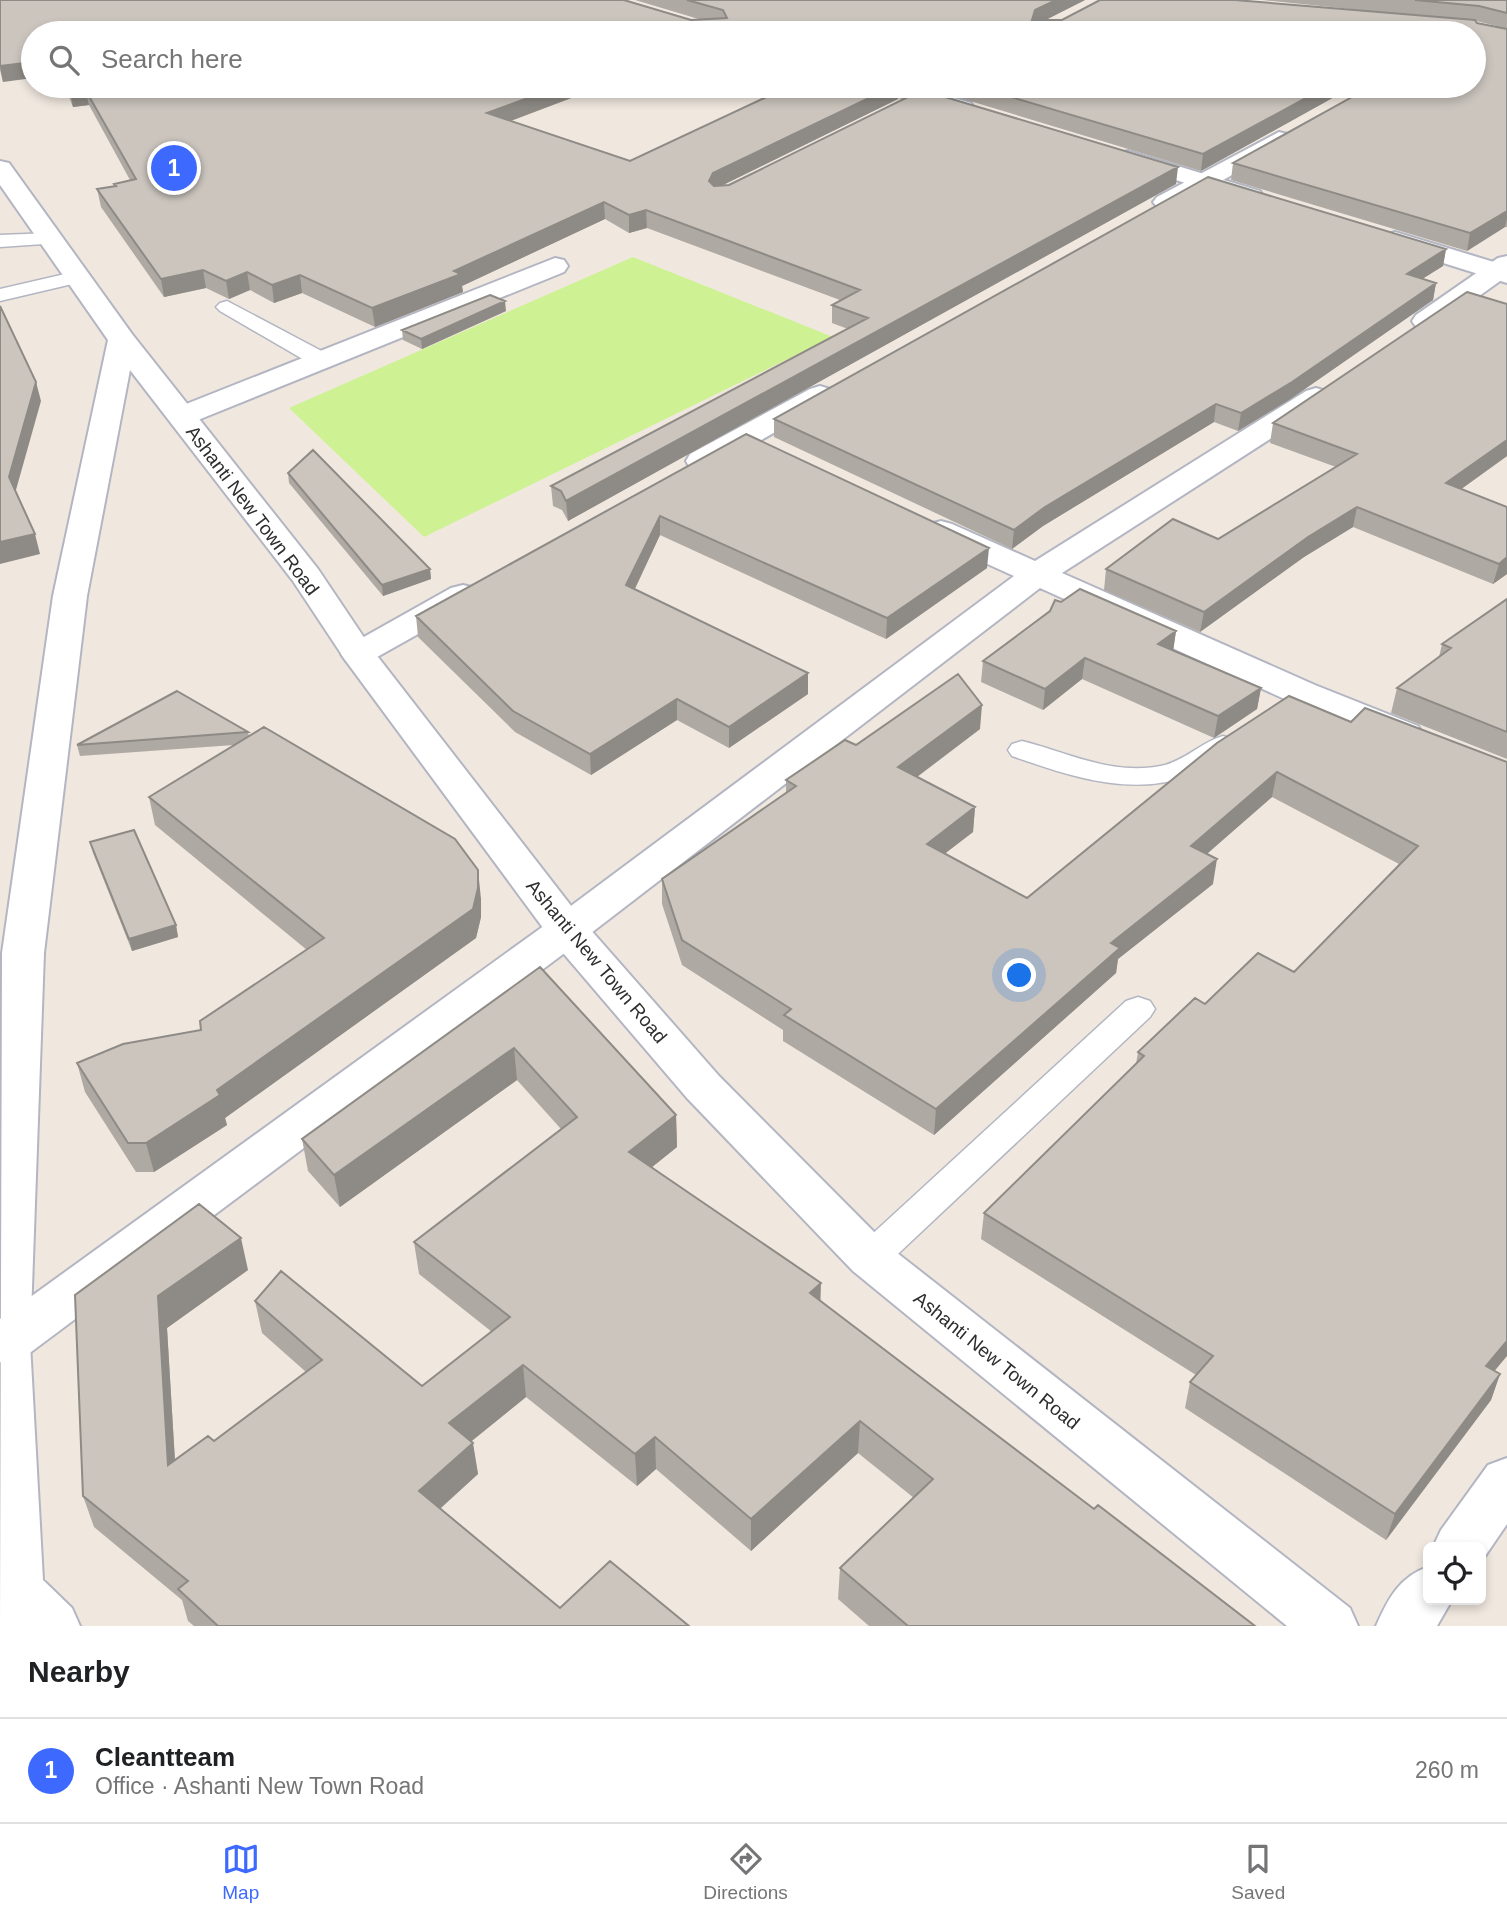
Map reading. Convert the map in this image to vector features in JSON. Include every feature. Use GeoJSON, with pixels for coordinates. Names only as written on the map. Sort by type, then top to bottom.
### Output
{"type":"FeatureCollection","features":[{"type":"Feature","properties":{"kind":"street"},"geometry":{"type":"LineString","coordinates":[[1486,21],[1507,12]]}},
{"type":"Feature","properties":{"kind":"street"},"geometry":{"type":"LineString","coordinates":[[1486,34],[1507,37]]}},
{"type":"Feature","properties":{"kind":"street"},"geometry":{"type":"LineString","coordinates":[[947,98],[985,115]]}},
{"type":"Feature","properties":{"kind":"street"},"geometry":{"type":"LineString","coordinates":[[1143,215],[1307,124]]}},
{"type":"Feature","properties":{"kind":"street"},"geometry":{"type":"LineString","coordinates":[[1101,150],[1270,202]]}},
{"type":"Feature","properties":{"kind":"street","name":"Ashanti New Town Road"},"geometry":{"type":"LineString","coordinates":[[4,180],[51,239],[122,340],[306,576],[358,654],[567,930],[703,1087],[870,1258],[1330,1626]]}},
{"type":"Feature","properties":{"kind":"street"},"geometry":{"type":"LineString","coordinates":[[1377,234],[1503,270]]}},
{"type":"Feature","properties":{"kind":"street"},"geometry":{"type":"LineString","coordinates":[[182,416],[555,266]]}},
{"type":"Feature","properties":{"kind":"street"},"geometry":{"type":"LineString","coordinates":[[1398,340],[1503,270]]}},
{"type":"Feature","properties":{"kind":"street"},"geometry":{"type":"LineString","coordinates":[[27,1614],[5,1343],[23,953],[70,596],[122,340]]}},
{"type":"Feature","properties":{"kind":"street"},"geometry":{"type":"LineString","coordinates":[[5,1343],[567,930],[1036,575],[1344,378]]}},
{"type":"Feature","properties":{"kind":"street"},"geometry":{"type":"LineString","coordinates":[[683,471],[840,383]]}},
{"type":"Feature","properties":{"kind":"street"},"geometry":{"type":"LineString","coordinates":[[743,437],[780,454]]}},
{"type":"Feature","properties":{"kind":"street"},"geometry":{"type":"LineString","coordinates":[[914,518],[1291,700],[1430,743]]}},
{"type":"Feature","properties":{"kind":"street"},"geometry":{"type":"LineString","coordinates":[[358,654],[490,580]]}},
{"type":"Feature","properties":{"kind":"street"},"geometry":{"type":"LineString","coordinates":[[1464,1542],[1507,1481]]}},
{"type":"Feature","properties":{"kind":"street"},"geometry":{"type":"LineString","coordinates":[[1404,1626],[1423,1599]]}},
{"type":"Feature","properties":{"kind":"lane"},"geometry":{"type":"LineString","coordinates":[[0,241],[51,239]]}},
{"type":"Feature","properties":{"kind":"lane"},"geometry":{"type":"LineString","coordinates":[[0,295],[78,277]]}},
{"type":"Feature","properties":{"kind":"lane"},"geometry":{"type":"LineString","coordinates":[[227,307],[321,360]]}},
{"type":"Feature","properties":{"kind":"lane"},"geometry":{"type":"LineString","coordinates":[[1022,750],[1103,777],[1150,776],[1192,765],[1247,729]]}},
{"type":"Feature","properties":{"kind":"lane"},"geometry":{"type":"LineString","coordinates":[[870,1258],[1138,1009]]}},
{"type":"Feature","properties":{"kind":"green space"},"geometry":{"type":"Polygon","coordinates":[[[633,257],[833,337],[424,537],[289,408],[633,257]]]}},
{"type":"Feature","properties":{"kind":"building"},"geometry":{"type":"Polygon","coordinates":[[[0,0],[624,0],[691,20],[727,18],[723,10],[687,0],[1056,0],[1035,10],[1032,20],[1062,20],[1100,0],[1235,0],[1476,21],[21,21],[21,63],[0,66],[0,0]]]}},
{"type":"Feature","properties":{"kind":"building"},"geometry":{"type":"Polygon","coordinates":[[[1415,0],[1507,0],[1507,13],[1479,6],[1415,0]]]}},
{"type":"Feature","properties":{"kind":"building"},"geometry":{"type":"Polygon","coordinates":[[[1486,25],[1507,29],[1507,211],[1470,233],[1233,163],[1350,98],[1486,98],[1486,25]]]}},
{"type":"Feature","properties":{"kind":"building"},"geometry":{"type":"Polygon","coordinates":[[[90,98],[528,98],[487,113],[630,161],[764,98],[869,98],[713,173],[709,181],[714,186],[729,185],[906,98],[949,98],[1178,167],[566,501],[561,491],[551,486],[868,318],[832,305],[860,290],[646,210],[629,215],[604,202],[454,271],[461,274],[372,308],[300,275],[272,285],[247,272],[226,281],[203,270],[161,279],[97,189],[136,179],[90,98]]]}},
{"type":"Feature","properties":{"kind":"building"},"geometry":{"type":"Polygon","coordinates":[[[1014,98],[1306,98],[1203,154],[1014,98]]]}},
{"type":"Feature","properties":{"kind":"building"},"geometry":{"type":"Polygon","coordinates":[[[1208,177],[1446,249],[1407,274],[1436,283],[1292,382],[1241,413],[1216,404],[1045,507],[1014,530],[774,419],[1208,177]]]}},
{"type":"Feature","properties":{"kind":"building"},"geometry":{"type":"Polygon","coordinates":[[[1467,292],[1507,304],[1507,440],[1446,483],[1507,507],[1507,557],[1499,564],[1357,507],[1308,537],[1204,612],[1106,569],[1173,519],[1218,539],[1357,454],[1273,423],[1467,292]]]}},
{"type":"Feature","properties":{"kind":"building"},"geometry":{"type":"Polygon","coordinates":[[[490,295],[505,301],[421,339],[402,330],[490,295]]]}},
{"type":"Feature","properties":{"kind":"building"},"geometry":{"type":"Polygon","coordinates":[[[0,306],[36,382],[9,477],[35,534],[0,542],[0,306]]]}},
{"type":"Feature","properties":{"kind":"building"},"geometry":{"type":"Polygon","coordinates":[[[746,434],[989,548],[887,618],[660,516],[626,585],[808,673],[729,727],[677,699],[590,754],[513,711],[416,616],[746,434]]]}},
{"type":"Feature","properties":{"kind":"building"},"geometry":{"type":"Polygon","coordinates":[[[313,450],[430,569],[382,585],[288,473],[313,450]]]}},
{"type":"Feature","properties":{"kind":"building"},"geometry":{"type":"Polygon","coordinates":[[[1080,589],[1176,631],[1158,644],[1261,688],[1218,716],[1085,658],[1045,689],[983,661],[1050,611],[1055,600],[1061,602],[1080,589]]]}},
{"type":"Feature","properties":{"kind":"building"},"geometry":{"type":"Polygon","coordinates":[[[1507,599],[1507,732],[1397,688],[1451,648],[1442,644],[1507,599]]]}},
{"type":"Feature","properties":{"kind":"building"},"geometry":{"type":"Polygon","coordinates":[[[958,674],[982,705],[898,767],[975,807],[927,844],[1027,898],[1217,743],[1289,696],[1351,722],[1365,708],[1507,762],[1507,1341],[1486,1366],[1500,1374],[1395,1514],[1190,1382],[1213,1356],[984,1213],[1144,1056],[1138,1052],[1195,998],[1205,1004],[1258,953],[1294,972],[1418,846],[1277,772],[1191,846],[1217,859],[1111,943],[1120,948],[936,1109],[784,1015],[791,1009],[682,940],[662,879],[796,786],[786,780],[845,740],[856,745],[958,674]]]}},
{"type":"Feature","properties":{"kind":"building"},"geometry":{"type":"Polygon","coordinates":[[[177,691],[248,732],[77,745],[177,691]]]}},
{"type":"Feature","properties":{"kind":"building"},"geometry":{"type":"Polygon","coordinates":[[[264,727],[455,839],[478,870],[478,888],[473,909],[217,1090],[220,1095],[146,1143],[128,1143],[77,1063],[123,1044],[201,1030],[200,1021],[324,938],[149,797],[264,727]]]}},
{"type":"Feature","properties":{"kind":"building"},"geometry":{"type":"Polygon","coordinates":[[[134,830],[176,925],[129,939],[90,842],[134,830]]]}},
{"type":"Feature","properties":{"kind":"building"},"geometry":{"type":"Polygon","coordinates":[[[540,967],[676,1115],[629,1152],[821,1283],[810,1293],[1094,1509],[1098,1505],[1255,1626],[908,1626],[840,1568],[933,1479],[860,1421],[751,1519],[655,1437],[635,1454],[523,1365],[449,1423],[473,1443],[419,1491],[560,1608],[610,1561],[689,1626],[218,1626],[178,1589],[188,1581],[83,1496],[75,1295],[199,1204],[241,1238],[158,1296],[168,1465],[208,1436],[214,1441],[322,1360],[255,1301],[281,1271],[422,1386],[510,1317],[414,1242],[577,1117],[514,1048],[334,1175],[302,1139],[540,967]]]}},
{"type":"Feature","properties":{"kind":"place","name":"Cleantteam"},"geometry":{"type":"Point","coordinates":[174,168]}}]}
